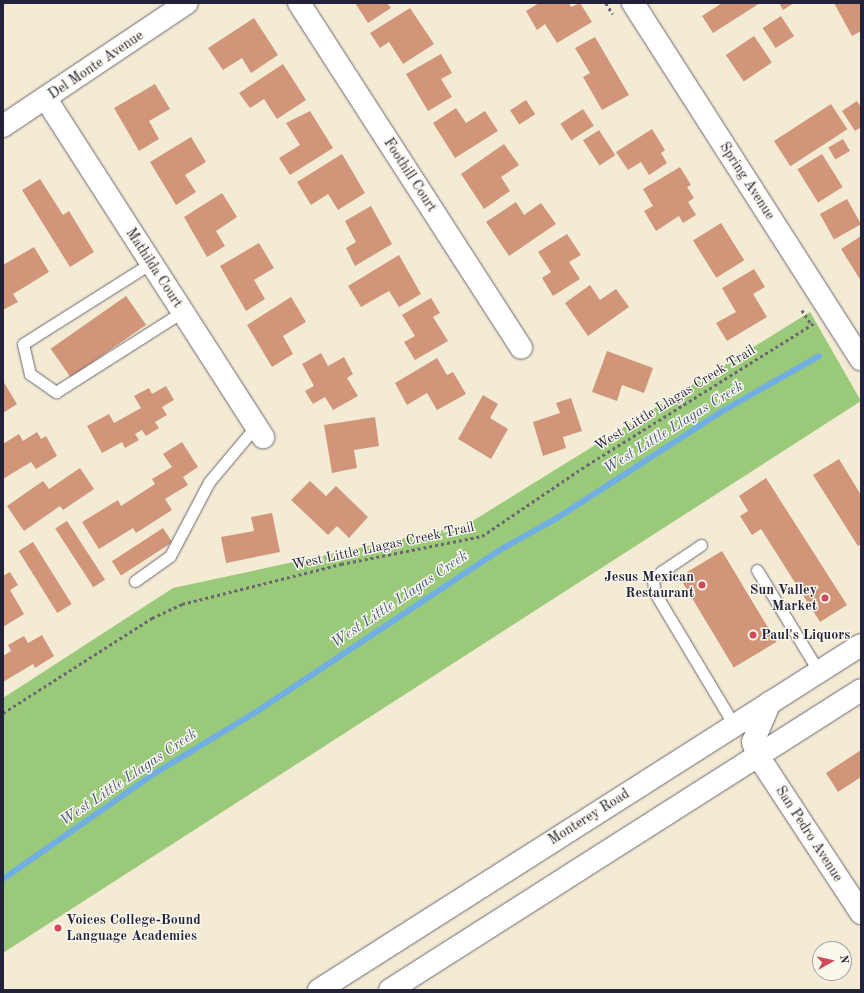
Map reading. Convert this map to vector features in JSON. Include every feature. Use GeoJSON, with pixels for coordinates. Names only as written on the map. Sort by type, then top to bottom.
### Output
{"type":"FeatureCollection","features":[{"type":"Feature","properties":{"kind":"street","name":"Del Monte Avenue"},"geometry":{"type":"LineString","coordinates":[[3,126],[46,99],[187,3]]}},
{"type":"Feature","properties":{"kind":"street","name":"Foothill Court"},"geometry":{"type":"LineString","coordinates":[[300,3],[521,348]]}},
{"type":"Feature","properties":{"kind":"street","name":"Spring Avenue"},"geometry":{"type":"LineString","coordinates":[[633,3],[861,359]]}},
{"type":"Feature","properties":{"kind":"street","name":"Mathilda Court"},"geometry":{"type":"LineString","coordinates":[[46,99],[260,432]]}},
{"type":"Feature","properties":{"kind":"street","name":"Monterey Road"},"geometry":{"type":"LineString","coordinates":[[318,990],[861,645]]}},
{"type":"Feature","properties":{"kind":"street"},"geometry":{"type":"LineString","coordinates":[[390,990],[861,690]]}},
{"type":"Feature","properties":{"kind":"street"},"geometry":{"type":"LineString","coordinates":[[758,756],[753,742],[770,702]]}},
{"type":"Feature","properties":{"kind":"street","name":"San Pedro Avenue"},"geometry":{"type":"LineString","coordinates":[[758,756],[861,912]]}},
{"type":"Feature","properties":{"kind":"lane"},"geometry":{"type":"LineString","coordinates":[[151,263],[22,344],[30,374],[56,392],[182,312]]}},
{"type":"Feature","properties":{"kind":"lane"},"geometry":{"type":"LineString","coordinates":[[135,581],[170,556],[209,482],[260,432]]}},
{"type":"Feature","properties":{"kind":"lane"},"geometry":{"type":"LineString","coordinates":[[701,545],[661,572],[653,581],[655,593],[734,725]]}},
{"type":"Feature","properties":{"kind":"lane"},"geometry":{"type":"LineString","coordinates":[[757,570],[819,672]]}},
{"type":"Feature","properties":{"kind":"path","name":"West Little Llagas Creek Trail"},"geometry":{"type":"LineString","coordinates":[[3,713],[152,618],[182,604],[341,564],[482,536],[587,464],[811,324]]}},
{"type":"Feature","properties":{"kind":"green space"},"geometry":{"type":"Polygon","coordinates":[[[810,312],[861,401],[3,953],[3,698],[173,588],[466,525],[810,312]]]}},
{"type":"Feature","properties":{"kind":"building"},"geometry":{"type":"Polygon","coordinates":[[[355,3],[387,3],[391,8],[368,23],[355,3]]]}},
{"type":"Feature","properties":{"kind":"building"},"geometry":{"type":"Polygon","coordinates":[[[539,3],[569,3],[571,7],[580,3],[592,22],[557,43],[545,24],[537,30],[526,11],[539,3]]]}},
{"type":"Feature","properties":{"kind":"building"},"geometry":{"type":"Polygon","coordinates":[[[722,3],[760,3],[713,33],[702,16],[722,3]]]}},
{"type":"Feature","properties":{"kind":"building"},"geometry":{"type":"Polygon","coordinates":[[[779,3],[794,3],[783,10],[779,3]]]}},
{"type":"Feature","properties":{"kind":"building"},"geometry":{"type":"Polygon","coordinates":[[[834,3],[861,3],[861,31],[852,36],[834,3]]]}},
{"type":"Feature","properties":{"kind":"building"},"geometry":{"type":"Polygon","coordinates":[[[410,8],[434,44],[403,64],[389,42],[380,48],[370,33],[410,8]]]}},
{"type":"Feature","properties":{"kind":"building"},"geometry":{"type":"Polygon","coordinates":[[[781,16],[794,36],[776,48],[763,28],[781,16]]]}},
{"type":"Feature","properties":{"kind":"building"},"geometry":{"type":"Polygon","coordinates":[[[254,18],[278,55],[251,73],[242,58],[223,70],[208,48],[254,18]]]}},
{"type":"Feature","properties":{"kind":"building"},"geometry":{"type":"Polygon","coordinates":[[[754,36],[772,63],[744,82],[726,55],[754,36]]]}},
{"type":"Feature","properties":{"kind":"building"},"geometry":{"type":"Polygon","coordinates":[[[595,37],[629,95],[602,110],[583,77],[590,73],[575,48],[595,37]]]}},
{"type":"Feature","properties":{"kind":"building"},"geometry":{"type":"Polygon","coordinates":[[[441,54],[452,73],[441,79],[452,97],[428,111],[406,74],[441,54]]]}},
{"type":"Feature","properties":{"kind":"building"},"geometry":{"type":"Polygon","coordinates":[[[283,64],[306,100],[277,119],[264,99],[250,108],[239,93],[283,64]]]}},
{"type":"Feature","properties":{"kind":"building"},"geometry":{"type":"Polygon","coordinates":[[[155,84],[170,109],[149,121],[159,139],[139,151],[114,108],[155,84]]]}},
{"type":"Feature","properties":{"kind":"building"},"geometry":{"type":"Polygon","coordinates":[[[526,100],[535,114],[519,125],[510,110],[526,100]]]}},
{"type":"Feature","properties":{"kind":"building"},"geometry":{"type":"Polygon","coordinates":[[[857,101],[861,107],[861,127],[855,131],[842,111],[857,101]]]}},
{"type":"Feature","properties":{"kind":"building"},"geometry":{"type":"Polygon","coordinates":[[[831,104],[847,129],[790,166],[774,141],[831,104]]]}},
{"type":"Feature","properties":{"kind":"building"},"geometry":{"type":"Polygon","coordinates":[[[456,108],[466,123],[485,111],[498,131],[455,158],[433,123],[456,108]]]}},
{"type":"Feature","properties":{"kind":"building"},"geometry":{"type":"Polygon","coordinates":[[[583,109],[594,126],[571,140],[560,124],[583,109]]]}},
{"type":"Feature","properties":{"kind":"building"},"geometry":{"type":"Polygon","coordinates":[[[310,111],[333,148],[290,175],[279,158],[300,145],[286,123],[310,111]]]}},
{"type":"Feature","properties":{"kind":"building"},"geometry":{"type":"Polygon","coordinates":[[[652,129],[665,150],[661,153],[667,163],[649,175],[641,162],[628,170],[616,152],[652,129]]]}},
{"type":"Feature","properties":{"kind":"building"},"geometry":{"type":"Polygon","coordinates":[[[599,130],[615,155],[599,166],[583,140],[599,130]]]}},
{"type":"Feature","properties":{"kind":"building"},"geometry":{"type":"Polygon","coordinates":[[[191,137],[206,162],[185,175],[196,192],[176,205],[150,162],[191,137]]]}},
{"type":"Feature","properties":{"kind":"building"},"geometry":{"type":"Polygon","coordinates":[[[843,139],[850,151],[835,160],[828,148],[843,139]]]}},
{"type":"Feature","properties":{"kind":"building"},"geometry":{"type":"Polygon","coordinates":[[[504,144],[519,165],[501,177],[510,191],[484,209],[461,174],[504,144]]]}},
{"type":"Feature","properties":{"kind":"building"},"geometry":{"type":"Polygon","coordinates":[[[342,154],[365,193],[338,210],[328,194],[311,205],[297,182],[342,154]]]}},
{"type":"Feature","properties":{"kind":"building"},"geometry":{"type":"Polygon","coordinates":[[[822,154],[843,187],[818,202],[797,169],[822,154]]]}},
{"type":"Feature","properties":{"kind":"building"},"geometry":{"type":"Polygon","coordinates":[[[680,167],[691,185],[687,187],[694,198],[688,202],[696,215],[683,223],[679,216],[656,231],[644,211],[653,206],[643,189],[680,167]]]}},
{"type":"Feature","properties":{"kind":"building"},"geometry":{"type":"Polygon","coordinates":[[[40,179],[63,215],[69,211],[94,252],[70,267],[22,190],[40,179]]]}},
{"type":"Feature","properties":{"kind":"building"},"geometry":{"type":"Polygon","coordinates":[[[222,193],[237,217],[216,231],[225,246],[207,257],[184,217],[222,193]]]}},
{"type":"Feature","properties":{"kind":"building"},"geometry":{"type":"Polygon","coordinates":[[[847,199],[861,224],[834,239],[820,214],[847,199]]]}},
{"type":"Feature","properties":{"kind":"building"},"geometry":{"type":"Polygon","coordinates":[[[516,202],[524,215],[541,203],[556,224],[509,256],[486,222],[516,202]]]}},
{"type":"Feature","properties":{"kind":"building"},"geometry":{"type":"Polygon","coordinates":[[[371,206],[392,244],[355,266],[346,248],[356,242],[345,221],[371,206]]]}},
{"type":"Feature","properties":{"kind":"building"},"geometry":{"type":"Polygon","coordinates":[[[721,223],[744,260],[716,278],[693,240],[721,223]]]}},
{"type":"Feature","properties":{"kind":"building"},"geometry":{"type":"Polygon","coordinates":[[[567,234],[581,255],[569,262],[580,279],[553,296],[542,278],[551,272],[538,252],[567,234]]]}},
{"type":"Feature","properties":{"kind":"building"},"geometry":{"type":"Polygon","coordinates":[[[861,236],[861,281],[841,249],[861,236]]]}},
{"type":"Feature","properties":{"kind":"building"},"geometry":{"type":"Polygon","coordinates":[[[259,243],[274,268],[254,280],[265,299],[246,311],[220,266],[259,243]]]}},
{"type":"Feature","properties":{"kind":"building"},"geometry":{"type":"Polygon","coordinates":[[[34,247],[49,272],[13,294],[18,302],[3,310],[3,265],[34,247]]]}},
{"type":"Feature","properties":{"kind":"building"},"geometry":{"type":"Polygon","coordinates":[[[399,255],[421,294],[399,307],[389,291],[361,307],[348,286],[399,255]]]}},
{"type":"Feature","properties":{"kind":"building"},"geometry":{"type":"Polygon","coordinates":[[[754,269],[765,287],[753,294],[767,317],[727,341],[716,323],[736,312],[722,288],[754,269]]]}},
{"type":"Feature","properties":{"kind":"building"},"geometry":{"type":"Polygon","coordinates":[[[590,285],[600,300],[616,289],[629,307],[588,336],[565,303],[590,285]]]}},
{"type":"Feature","properties":{"kind":"building"},"geometry":{"type":"Polygon","coordinates":[[[126,296],[146,325],[71,377],[51,349],[126,296]]]}},
{"type":"Feature","properties":{"kind":"building"},"geometry":{"type":"Polygon","coordinates":[[[291,297],[306,322],[283,336],[293,354],[272,367],[247,325],[291,297]]]}},
{"type":"Feature","properties":{"kind":"building"},"geometry":{"type":"Polygon","coordinates":[[[431,298],[440,313],[433,317],[448,341],[415,360],[404,342],[415,336],[402,315],[431,298]]]}},
{"type":"Feature","properties":{"kind":"building"},"geometry":{"type":"Polygon","coordinates":[[[607,351],[653,368],[644,393],[622,385],[617,401],[592,392],[607,351]]]}},
{"type":"Feature","properties":{"kind":"building"},"geometry":{"type":"Polygon","coordinates":[[[321,353],[328,366],[344,357],[353,374],[347,378],[358,396],[333,410],[325,397],[313,404],[305,391],[314,386],[302,364],[321,353]]]}},
{"type":"Feature","properties":{"kind":"building"},"geometry":{"type":"Polygon","coordinates":[[[437,358],[447,375],[453,372],[466,394],[437,410],[427,393],[407,405],[395,383],[437,358]]]}},
{"type":"Feature","properties":{"kind":"building"},"geometry":{"type":"Polygon","coordinates":[[[3,381],[17,404],[3,413],[3,381]]]}},
{"type":"Feature","properties":{"kind":"building"},"geometry":{"type":"Polygon","coordinates":[[[166,386],[174,400],[162,407],[167,415],[155,422],[159,428],[146,436],[142,430],[135,434],[139,440],[125,448],[122,442],[102,453],[87,426],[109,414],[114,423],[141,408],[134,396],[149,388],[152,394],[166,386]]]}},
{"type":"Feature","properties":{"kind":"building"},"geometry":{"type":"Polygon","coordinates":[[[483,395],[498,404],[490,418],[508,429],[491,459],[458,439],[483,395]]]}},
{"type":"Feature","properties":{"kind":"building"},"geometry":{"type":"Polygon","coordinates":[[[571,398],[582,431],[563,437],[566,448],[543,456],[533,422],[560,413],[556,403],[571,398]]]}},
{"type":"Feature","properties":{"kind":"building"},"geometry":{"type":"Polygon","coordinates":[[[375,417],[379,446],[354,450],[357,468],[332,473],[324,425],[375,417]]]}},
{"type":"Feature","properties":{"kind":"building"},"geometry":{"type":"Polygon","coordinates":[[[37,432],[41,439],[46,436],[57,456],[36,469],[31,462],[3,479],[3,444],[19,434],[23,441],[37,432]]]}},
{"type":"Feature","properties":{"kind":"building"},"geometry":{"type":"Polygon","coordinates":[[[182,442],[198,467],[183,477],[188,485],[165,499],[172,510],[136,533],[133,528],[99,549],[82,522],[118,500],[121,506],[155,484],[152,479],[172,467],[163,454],[182,442]]]}},
{"type":"Feature","properties":{"kind":"building"},"geometry":{"type":"Polygon","coordinates":[[[839,459],[861,495],[861,544],[858,546],[813,475],[839,459]]]}},
{"type":"Feature","properties":{"kind":"building"},"geometry":{"type":"Polygon","coordinates":[[[80,468],[94,489],[63,510],[60,506],[24,531],[7,506],[43,481],[49,489],[80,468]]]}},
{"type":"Feature","properties":{"kind":"building"},"geometry":{"type":"Polygon","coordinates":[[[766,478],[847,605],[820,622],[761,529],[752,535],[740,516],[748,511],[739,496],[766,478]]]}},
{"type":"Feature","properties":{"kind":"building"},"geometry":{"type":"Polygon","coordinates":[[[310,481],[326,496],[336,486],[368,517],[349,538],[337,526],[328,535],[291,500],[310,481]]]}},
{"type":"Feature","properties":{"kind":"building"},"geometry":{"type":"Polygon","coordinates":[[[272,513],[280,552],[226,563],[221,537],[254,531],[251,517],[272,513]]]}},
{"type":"Feature","properties":{"kind":"building"},"geometry":{"type":"Polygon","coordinates":[[[67,521],[105,580],[93,587],[55,529],[67,521]]]}},
{"type":"Feature","properties":{"kind":"building"},"geometry":{"type":"Polygon","coordinates":[[[163,528],[172,542],[121,575],[112,561],[163,528]]]}},
{"type":"Feature","properties":{"kind":"building"},"geometry":{"type":"Polygon","coordinates":[[[33,542],[72,604],[57,613],[19,551],[33,542]]]}},
{"type":"Feature","properties":{"kind":"building"},"geometry":{"type":"Polygon","coordinates":[[[722,551],[777,642],[734,668],[679,577],[722,551]]]}},
{"type":"Feature","properties":{"kind":"building"},"geometry":{"type":"Polygon","coordinates":[[[10,572],[18,585],[10,590],[24,614],[3,627],[3,576],[10,572]]]}},
{"type":"Feature","properties":{"kind":"building"},"geometry":{"type":"Polygon","coordinates":[[[42,635],[54,656],[35,668],[33,664],[3,682],[3,656],[11,651],[8,645],[24,636],[28,643],[42,635]]]}},
{"type":"Feature","properties":{"kind":"building"},"geometry":{"type":"Polygon","coordinates":[[[861,750],[861,777],[838,792],[826,773],[861,750]]]}},
{"type":"Feature","properties":{"kind":"waterway","name":"West Little Llagas Creek"},"geometry":{"type":"LineString","coordinates":[[3,879],[152,775],[256,712],[498,551],[557,518],[719,413],[819,356]]}},
{"type":"Feature","properties":{"kind":"place","name":"Jesus Mexican Restaurant"},"geometry":{"type":"Point","coordinates":[702,585]}},
{"type":"Feature","properties":{"kind":"place","name":"Sun Valley Market"},"geometry":{"type":"Point","coordinates":[825,598]}},
{"type":"Feature","properties":{"kind":"place","name":"Paul's Liquors"},"geometry":{"type":"Point","coordinates":[753,635]}},
{"type":"Feature","properties":{"kind":"place","name":"Voices College-Bound Language Academies"},"geometry":{"type":"Point","coordinates":[58,928]}}]}
